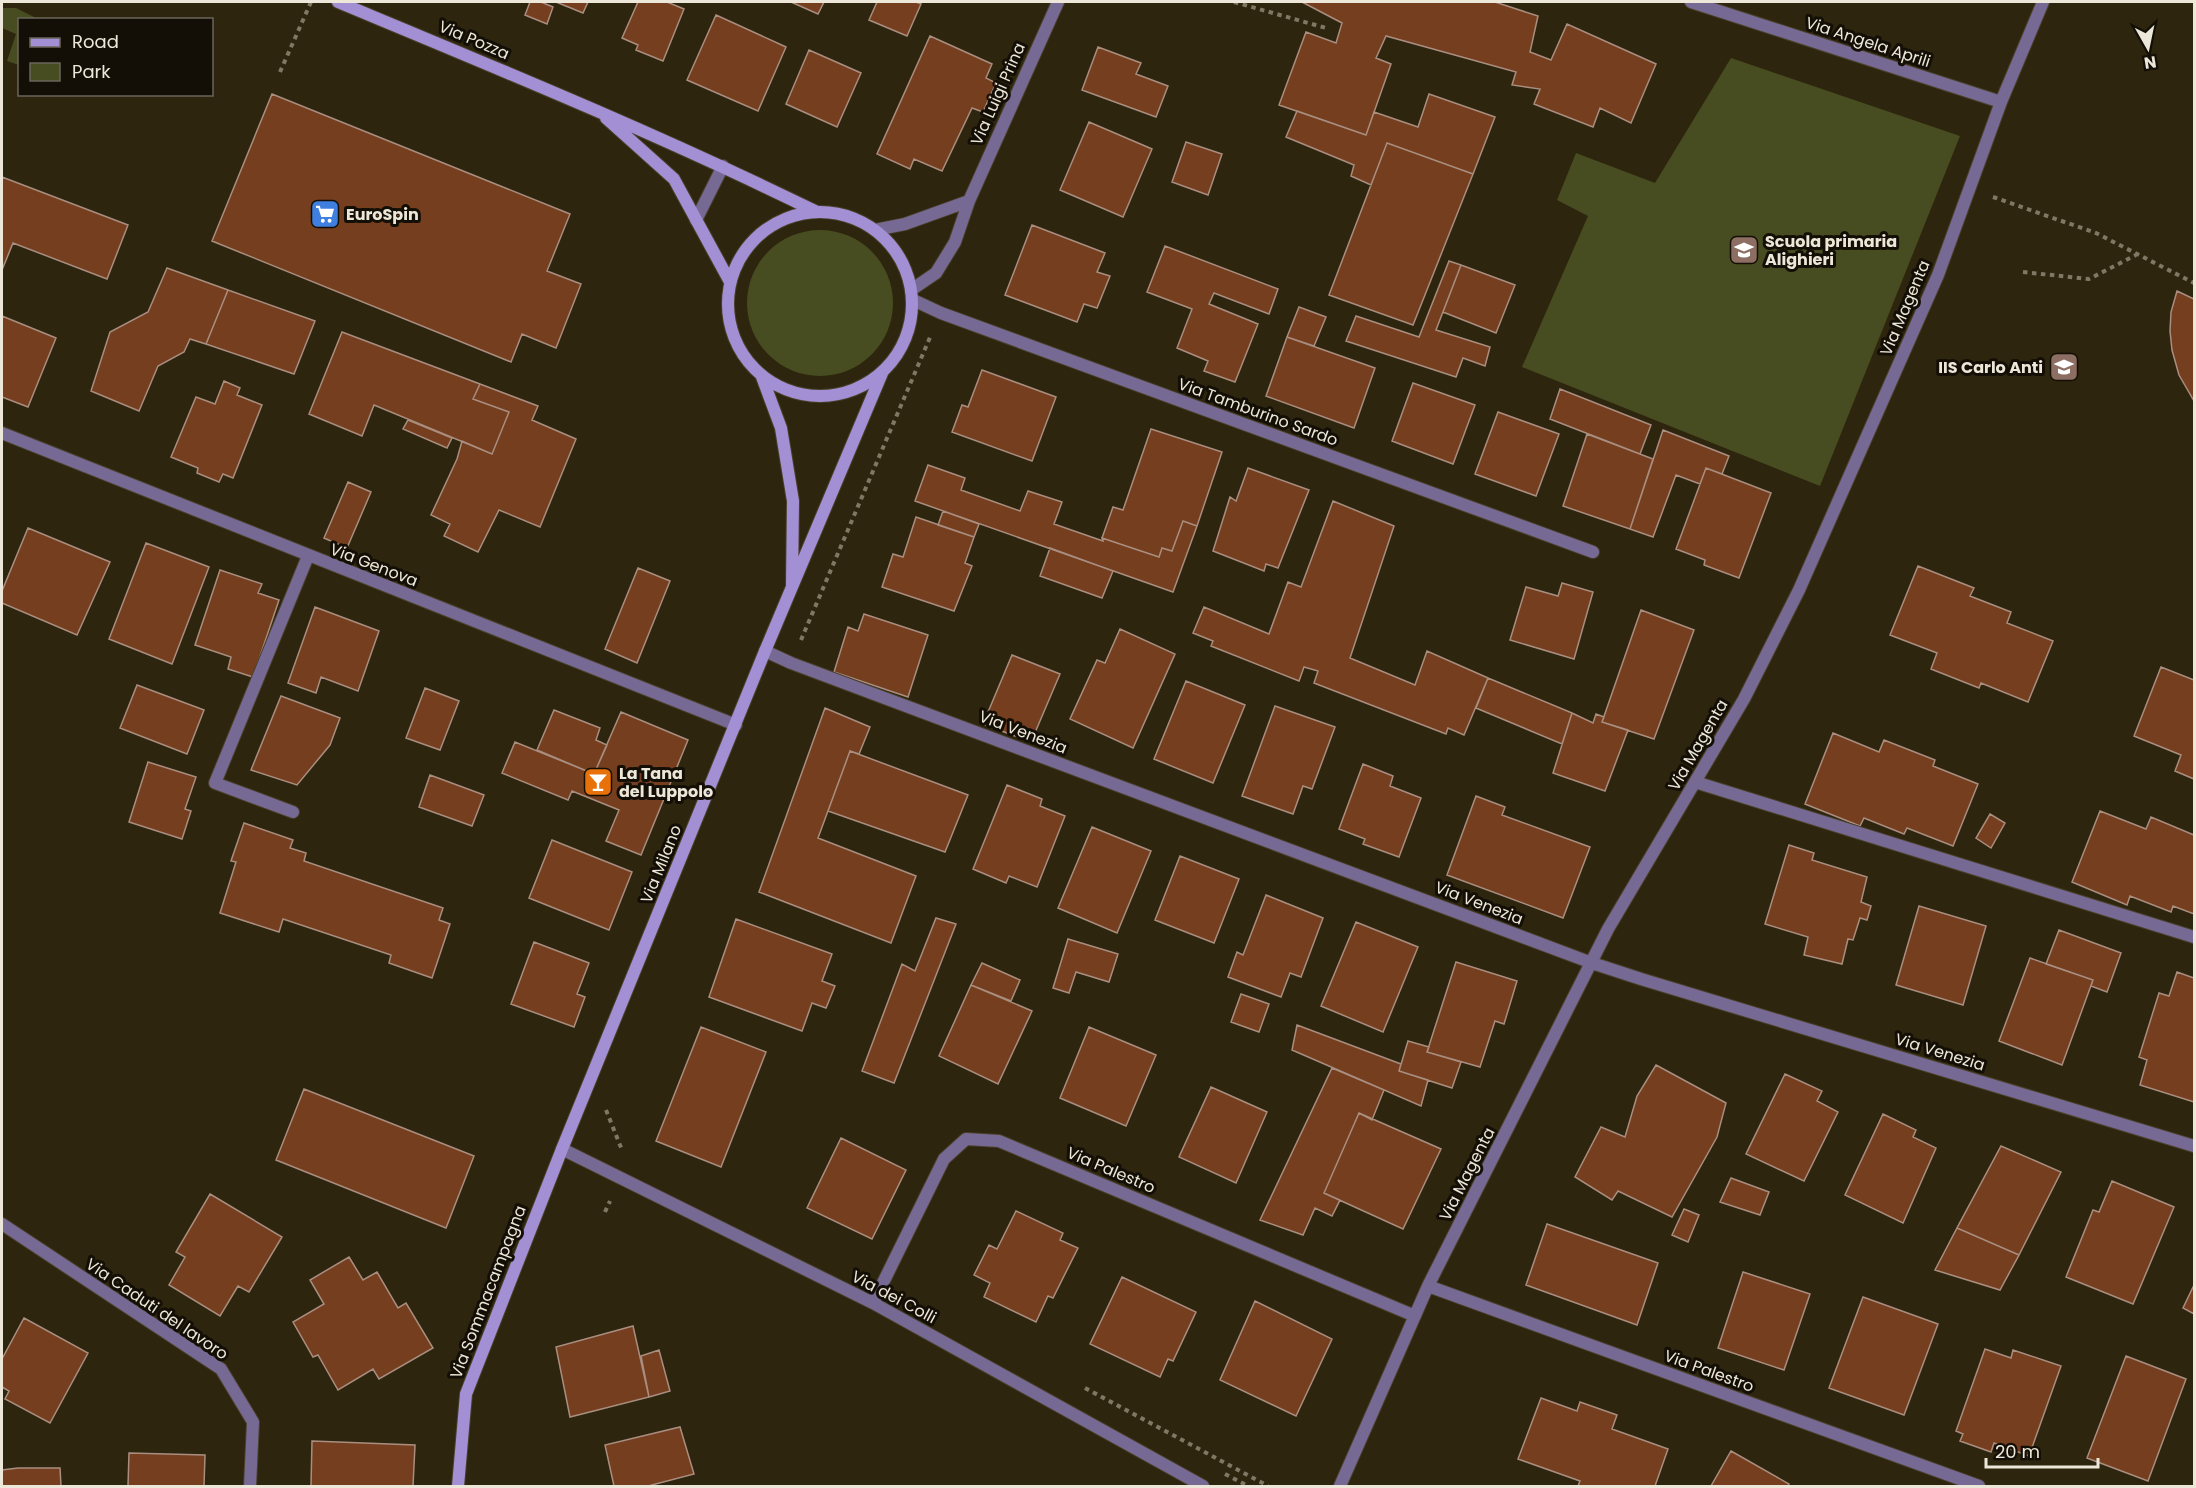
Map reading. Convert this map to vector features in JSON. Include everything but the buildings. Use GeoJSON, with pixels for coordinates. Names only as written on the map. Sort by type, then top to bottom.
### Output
{"type":"FeatureCollection","features":[{"type":"Feature","properties":{"kind":"street","name":"Via Pozza"},"geometry":{"type":"LineString","coordinates":[[338,2],[596,110],[723,166],[818,212]]}},
{"type":"Feature","properties":{"kind":"street","name":"Via Luigi Prina"},"geometry":{"type":"LineString","coordinates":[[912,295],[936,273],[955,242],[969,201],[1058,2]]}},
{"type":"Feature","properties":{"kind":"street","name":"Via Angela Aprili"},"geometry":{"type":"LineString","coordinates":[[1691,2],[2001,102]]}},
{"type":"Feature","properties":{"kind":"street","name":"Via Magenta"},"geometry":{"type":"LineString","coordinates":[[1340,1486],[1428,1286],[1608,929],[1744,699],[1799,590],[1938,275],[2001,102],[2043,2]]}},
{"type":"Feature","properties":{"kind":"street","name":"Via Pozza"},"geometry":{"type":"LineString","coordinates":[[596,110],[674,179],[730,282]]}},
{"type":"Feature","properties":{"kind":"street"},"geometry":{"type":"LineString","coordinates":[[696,220],[723,166]]}},
{"type":"Feature","properties":{"kind":"street"},"geometry":{"type":"LineString","coordinates":[[875,230],[905,224],[969,201]]}},
{"type":"Feature","properties":{"kind":"street","name":"Via Pozza"},"geometry":{"type":"LineString","coordinates":[[818,212],[838,214],[857,220],[875,230],[890,244],[902,261],[912,295],[911,320],[906,339],[897,357],[883,372],[862,387],[837,395],[810,396],[784,390],[762,377],[746,360],[734,340],[728,321],[727,302],[730,282],[742,255],[762,232],[788,217],[818,212]]}},
{"type":"Feature","properties":{"kind":"street","name":"Via Tamburino Sardo"},"geometry":{"type":"LineString","coordinates":[[912,295],[941,313],[1593,552]]}},
{"type":"Feature","properties":{"kind":"street","name":"Via Milano"},"geometry":{"type":"LineString","coordinates":[[562,1149],[765,651],[883,372]]}},
{"type":"Feature","properties":{"kind":"street","name":"Via Milano"},"geometry":{"type":"LineString","coordinates":[[762,377],[781,428],[793,501],[791,592]]}},
{"type":"Feature","properties":{"kind":"street","name":"Via Genova"},"geometry":{"type":"LineString","coordinates":[[2,433],[736,725]]}},
{"type":"Feature","properties":{"kind":"street"},"geometry":{"type":"LineString","coordinates":[[293,812],[215,783],[308,556]]}},
{"type":"Feature","properties":{"kind":"street","name":"Via Venezia"},"geometry":{"type":"LineString","coordinates":[[765,651],[791,663],[1592,963],[2194,1146]]}},
{"type":"Feature","properties":{"kind":"street"},"geometry":{"type":"LineString","coordinates":[[1695,782],[2194,937]]}},
{"type":"Feature","properties":{"kind":"street","name":"Via Palestro"},"geometry":{"type":"LineString","coordinates":[[873,1303],[944,1159],[966,1139],[999,1141],[1415,1316]]}},
{"type":"Feature","properties":{"kind":"street","name":"Via dei Colli"},"geometry":{"type":"LineString","coordinates":[[562,1149],[873,1303],[1203,1486]]}},
{"type":"Feature","properties":{"kind":"street","name":"Via Sommacampagna"},"geometry":{"type":"LineString","coordinates":[[458,1486],[466,1394],[562,1149]]}},
{"type":"Feature","properties":{"kind":"street","name":"Via Caduti del lavoro"},"geometry":{"type":"LineString","coordinates":[[2,1224],[221,1369],[253,1422],[250,1486]]}},
{"type":"Feature","properties":{"kind":"street","name":"Via Palestro"},"geometry":{"type":"LineString","coordinates":[[1428,1286],[1979,1486]]}},
{"type":"Feature","properties":{"kind":"path"},"geometry":{"type":"LineString","coordinates":[[280,72],[311,2]]}},
{"type":"Feature","properties":{"kind":"path"},"geometry":{"type":"LineString","coordinates":[[1233,2],[1326,28]]}},
{"type":"Feature","properties":{"kind":"path"},"geometry":{"type":"LineString","coordinates":[[1969,189],[2096,233],[2194,283]]}},
{"type":"Feature","properties":{"kind":"path"},"geometry":{"type":"LineString","coordinates":[[2023,272],[2089,279],[2136,255]]}},
{"type":"Feature","properties":{"kind":"path"},"geometry":{"type":"LineString","coordinates":[[791,663],[941,313]]}},
{"type":"Feature","properties":{"kind":"path"},"geometry":{"type":"LineString","coordinates":[[606,1109],[623,1153]]}},
{"type":"Feature","properties":{"kind":"path"},"geometry":{"type":"LineString","coordinates":[[1217,1470],[1248,1486]]}},
{"type":"Feature","properties":{"kind":"green space"},"geometry":{"type":"Polygon","coordinates":[[[2,8],[16,8],[36,18],[18,18],[18,65],[7,61],[16,34],[2,28],[2,8]]]}},
{"type":"Feature","properties":{"kind":"green space"},"geometry":{"type":"Polygon","coordinates":[[[1731,58],[1960,136],[1820,486],[1522,367],[1588,216],[1557,200],[1576,153],[1655,183],[1731,58]]]}},
{"type":"Feature","properties":{"kind":"green space"},"geometry":{"type":"Polygon","coordinates":[[[820,230],[848,236],[871,252],[887,275],[893,303],[887,331],[871,354],[848,370],[820,376],[792,370],[769,354],[753,331],[747,303],[753,275],[769,252],[792,236],[820,230]]]}},
{"type":"Feature","properties":{"kind":"place","name":"EuroSpin"},"geometry":{"type":"Point","coordinates":[325,214]}},
{"type":"Feature","properties":{"kind":"place","name":"Scuola primaria Alighieri"},"geometry":{"type":"Point","coordinates":[1744,250]}},
{"type":"Feature","properties":{"kind":"place","name":"IIS Carlo Anti"},"geometry":{"type":"Point","coordinates":[2064,367]}},
{"type":"Feature","properties":{"kind":"place","name":"La Tana del Luppolo"},"geometry":{"type":"Point","coordinates":[598,782]}}]}
